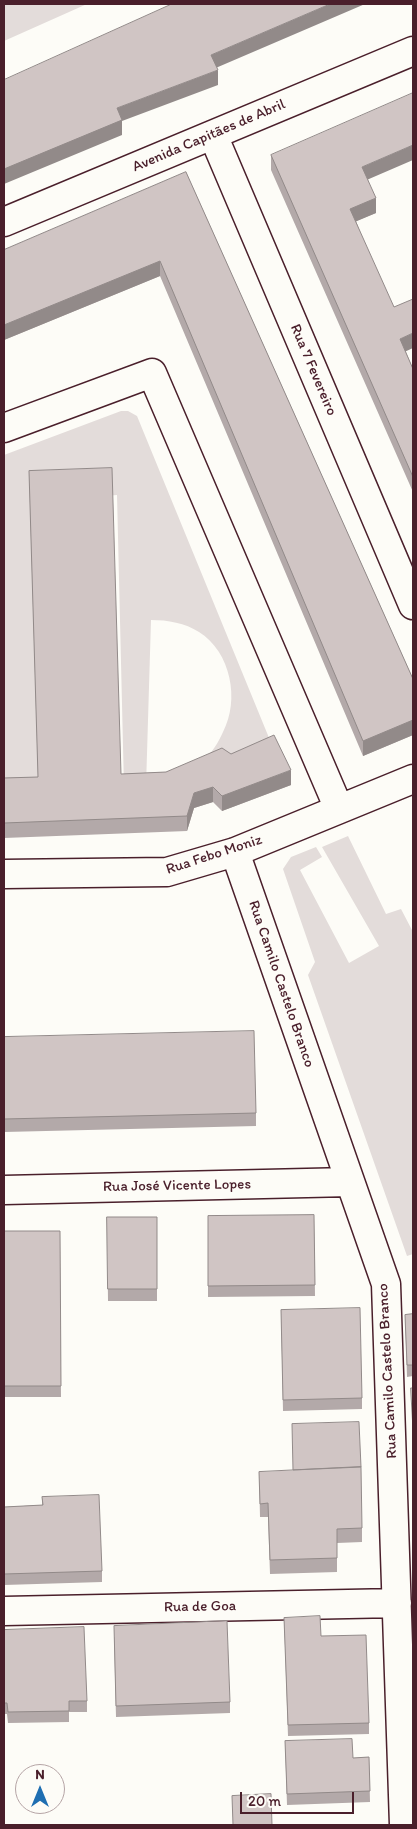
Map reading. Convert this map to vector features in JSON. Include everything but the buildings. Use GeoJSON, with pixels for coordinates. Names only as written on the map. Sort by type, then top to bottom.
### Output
{"type":"FeatureCollection","features":[{"type":"Feature","properties":{"kind":"street","name":"Avenida Capitães de Abril"},"geometry":{"type":"LineString","coordinates":[[4,222],[413,51]]}},
{"type":"Feature","properties":{"kind":"street","name":"Rua 7 Fevereiro"},"geometry":{"type":"LineString","coordinates":[[213,135],[413,605]]}},
{"type":"Feature","properties":{"kind":"street"},"geometry":{"type":"LineString","coordinates":[[4,428],[152,373],[339,809]]}},
{"type":"Feature","properties":{"kind":"street","name":"Rua Febo Moniz"},"geometry":{"type":"LineString","coordinates":[[4,874],[168,872],[234,852],[413,779]]}},
{"type":"Feature","properties":{"kind":"street","name":"Rua Camilo Castelo Branco"},"geometry":{"type":"LineString","coordinates":[[234,852],[386,1284],[404,1825]]}},
{"type":"Feature","properties":{"kind":"street","name":"Rua José Vicente Lopes"},"geometry":{"type":"LineString","coordinates":[[4,1190],[350,1182]]}},
{"type":"Feature","properties":{"kind":"street","name":"Rua de Goa"},"geometry":{"type":"LineString","coordinates":[[4,1611],[396,1603]]}},
{"type":"Feature","properties":{"kind":"shaded area"},"geometry":{"type":"Polygon","coordinates":[[[4,4],[87,4],[4,41],[4,4]]]}},
{"type":"Feature","properties":{"kind":"shaded area"},"geometry":{"type":"Polygon","coordinates":[[[121,411],[128,411],[137,416],[274,750],[167,774],[195,764],[212,751],[228,719],[231,706],[231,692],[225,664],[219,652],[210,641],[199,632],[182,624],[151,620],[146,787],[124,788],[117,495],[93,497],[38,791],[4,792],[4,455],[121,411]]]}},
{"type":"Feature","properties":{"kind":"shaded area"},"geometry":{"type":"Polygon","coordinates":[[[348,836],[386,914],[401,909],[413,932],[413,1254],[407,1256],[308,975],[315,962],[283,869],[291,857],[316,847],[322,857],[300,870],[349,963],[379,946],[322,847],[348,836]]]}}]}
